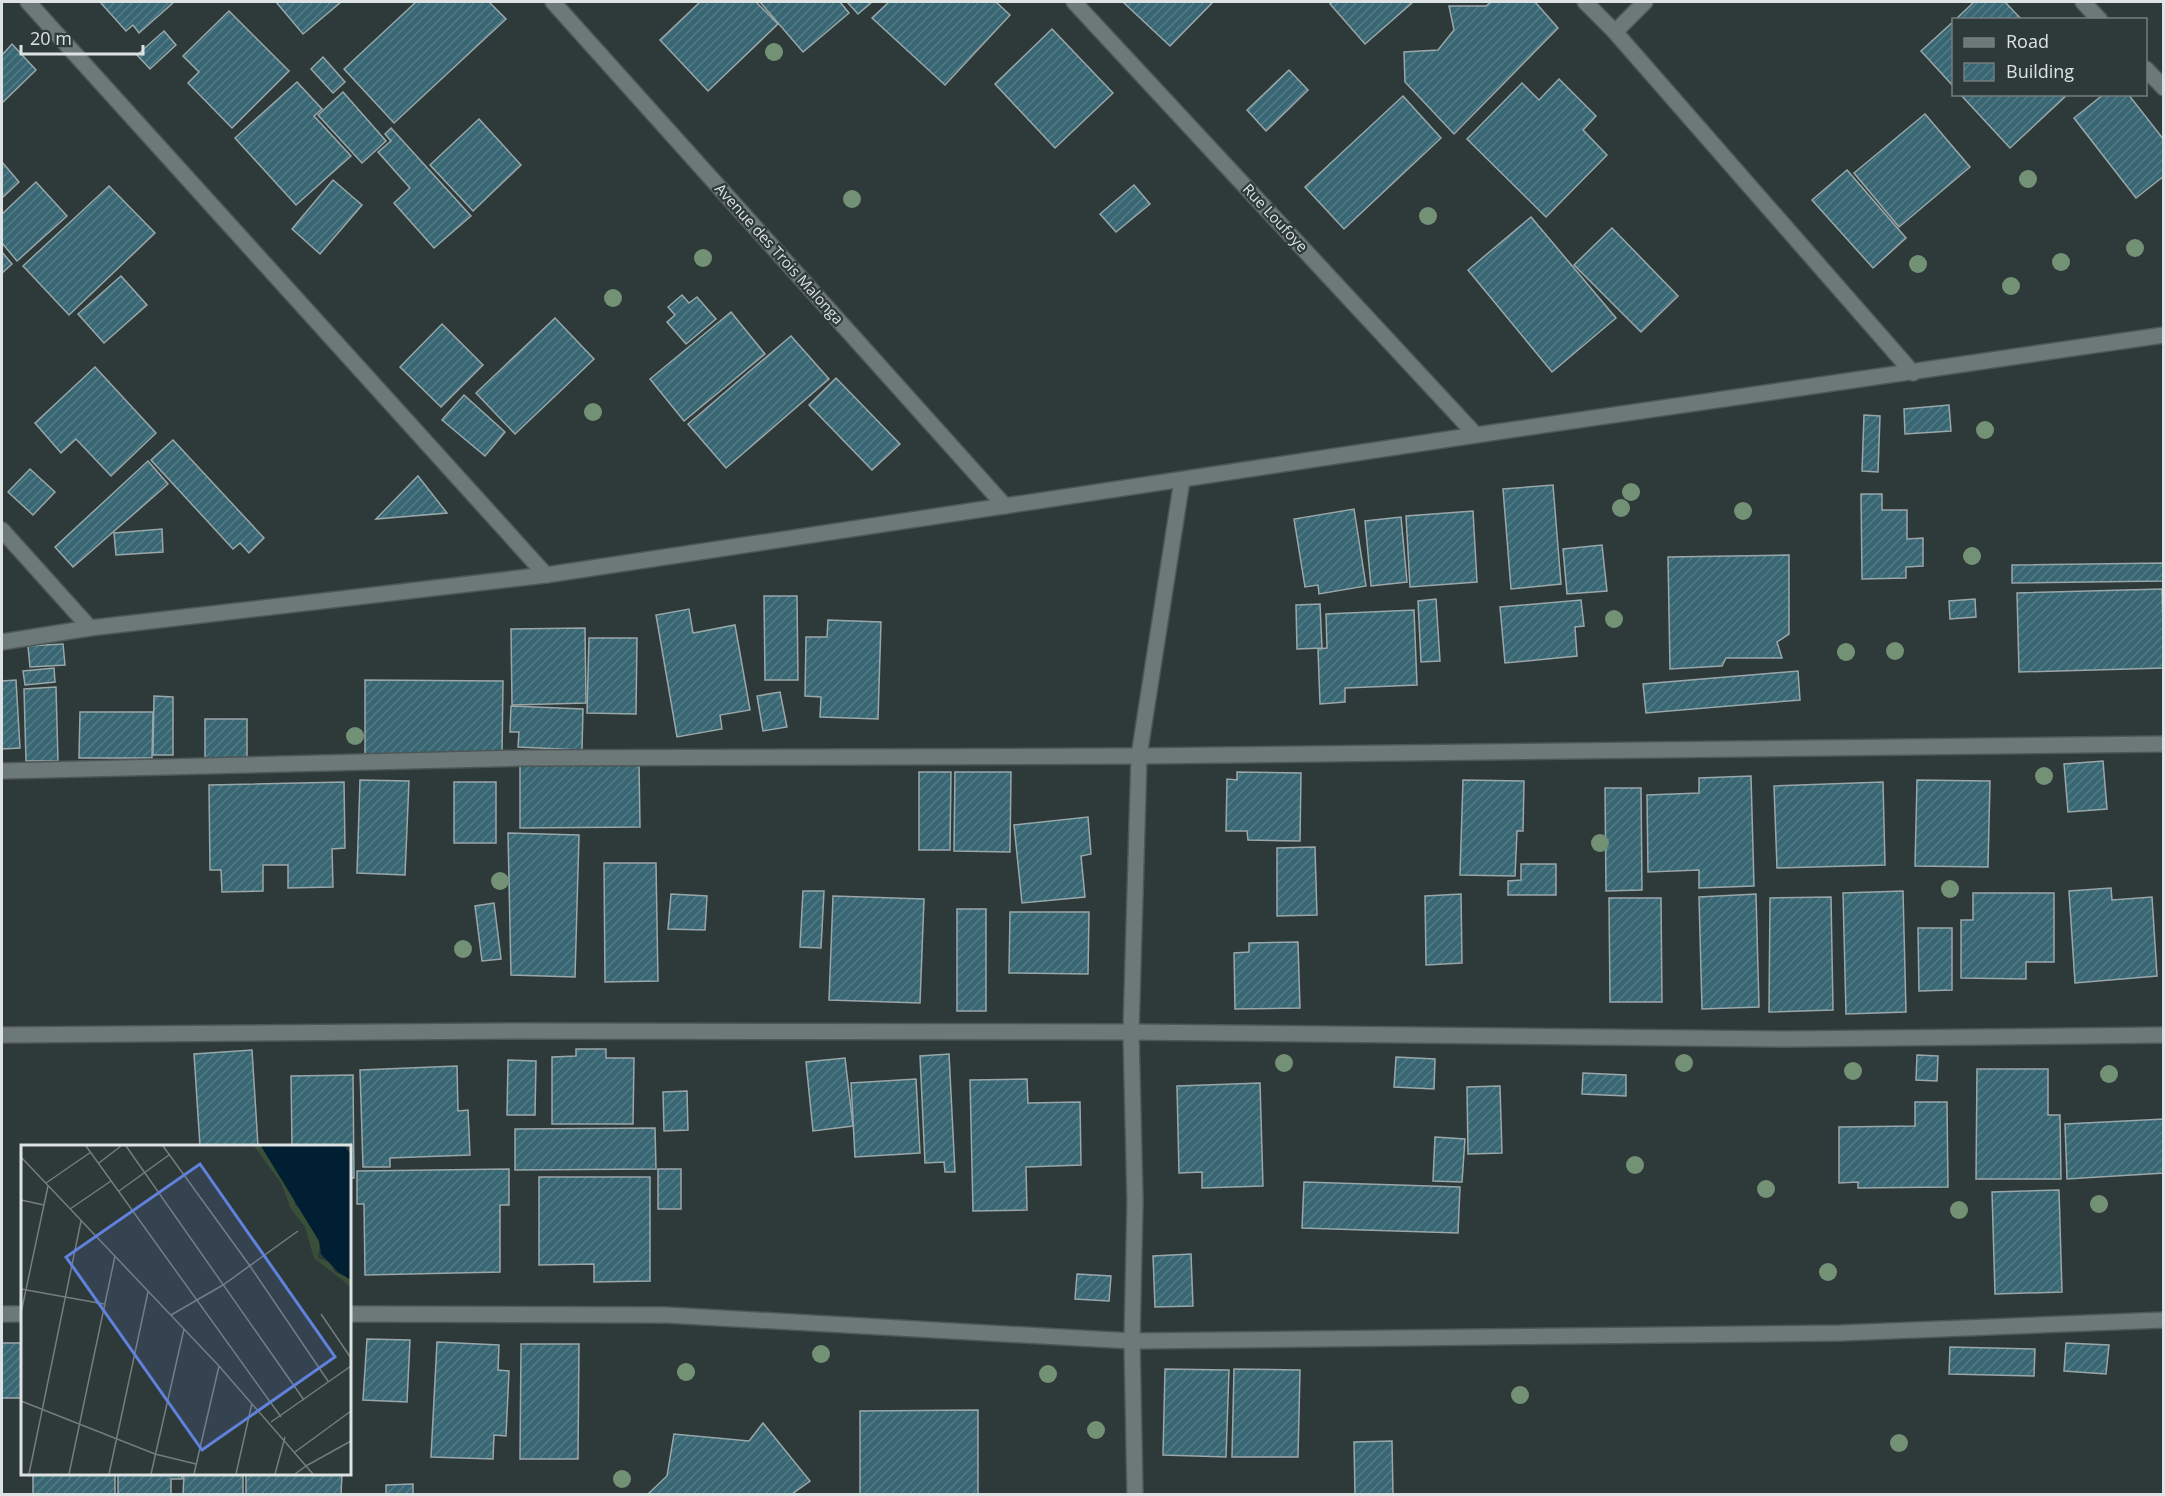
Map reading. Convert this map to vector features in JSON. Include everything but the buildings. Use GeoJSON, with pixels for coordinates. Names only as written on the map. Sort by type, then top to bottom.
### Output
{"type":"FeatureCollection","features":[{"type":"Feature","properties":{"kind":"street"},"geometry":{"type":"LineString","coordinates":[[28,2],[546,575]]}},
{"type":"Feature","properties":{"kind":"street","name":"Avenue des Trois Malonga"},"geometry":{"type":"LineString","coordinates":[[553,2],[1005,506]]}},
{"type":"Feature","properties":{"kind":"street","name":"Rue Loufoye"},"geometry":{"type":"LineString","coordinates":[[1074,2],[1476,435]]}},
{"type":"Feature","properties":{"kind":"street"},"geometry":{"type":"LineString","coordinates":[[1585,2],[1615,32],[1913,373]]}},
{"type":"Feature","properties":{"kind":"street"},"geometry":{"type":"LineString","coordinates":[[1615,32],[1645,2]]}},
{"type":"Feature","properties":{"kind":"street"},"geometry":{"type":"LineString","coordinates":[[2083,2],[2098,18]]}},
{"type":"Feature","properties":{"kind":"street"},"geometry":{"type":"LineString","coordinates":[[2147,71],[2163,88]]}},
{"type":"Feature","properties":{"kind":"street"},"geometry":{"type":"LineString","coordinates":[[2,642],[90,628],[546,575],[1476,435],[2163,335]]}},
{"type":"Feature","properties":{"kind":"street"},"geometry":{"type":"LineString","coordinates":[[1135,1494],[1132,1341],[1135,1201],[1131,1032],[1139,756],[1182,480]]}},
{"type":"Feature","properties":{"kind":"street"},"geometry":{"type":"LineString","coordinates":[[2,530],[90,628]]}},
{"type":"Feature","properties":{"kind":"street"},"geometry":{"type":"LineString","coordinates":[[2,771],[525,758],[1139,756],[2163,744]]}},
{"type":"Feature","properties":{"kind":"street"},"geometry":{"type":"LineString","coordinates":[[2,1035],[517,1031],[1131,1032],[1788,1039],[2163,1035]]}},
{"type":"Feature","properties":{"kind":"street"},"geometry":{"type":"LineString","coordinates":[[2,1314],[21,1314]]}},
{"type":"Feature","properties":{"kind":"street"},"geometry":{"type":"LineString","coordinates":[[351,1314],[666,1315],[1132,1341],[1840,1333],[2163,1320]]}}]}
